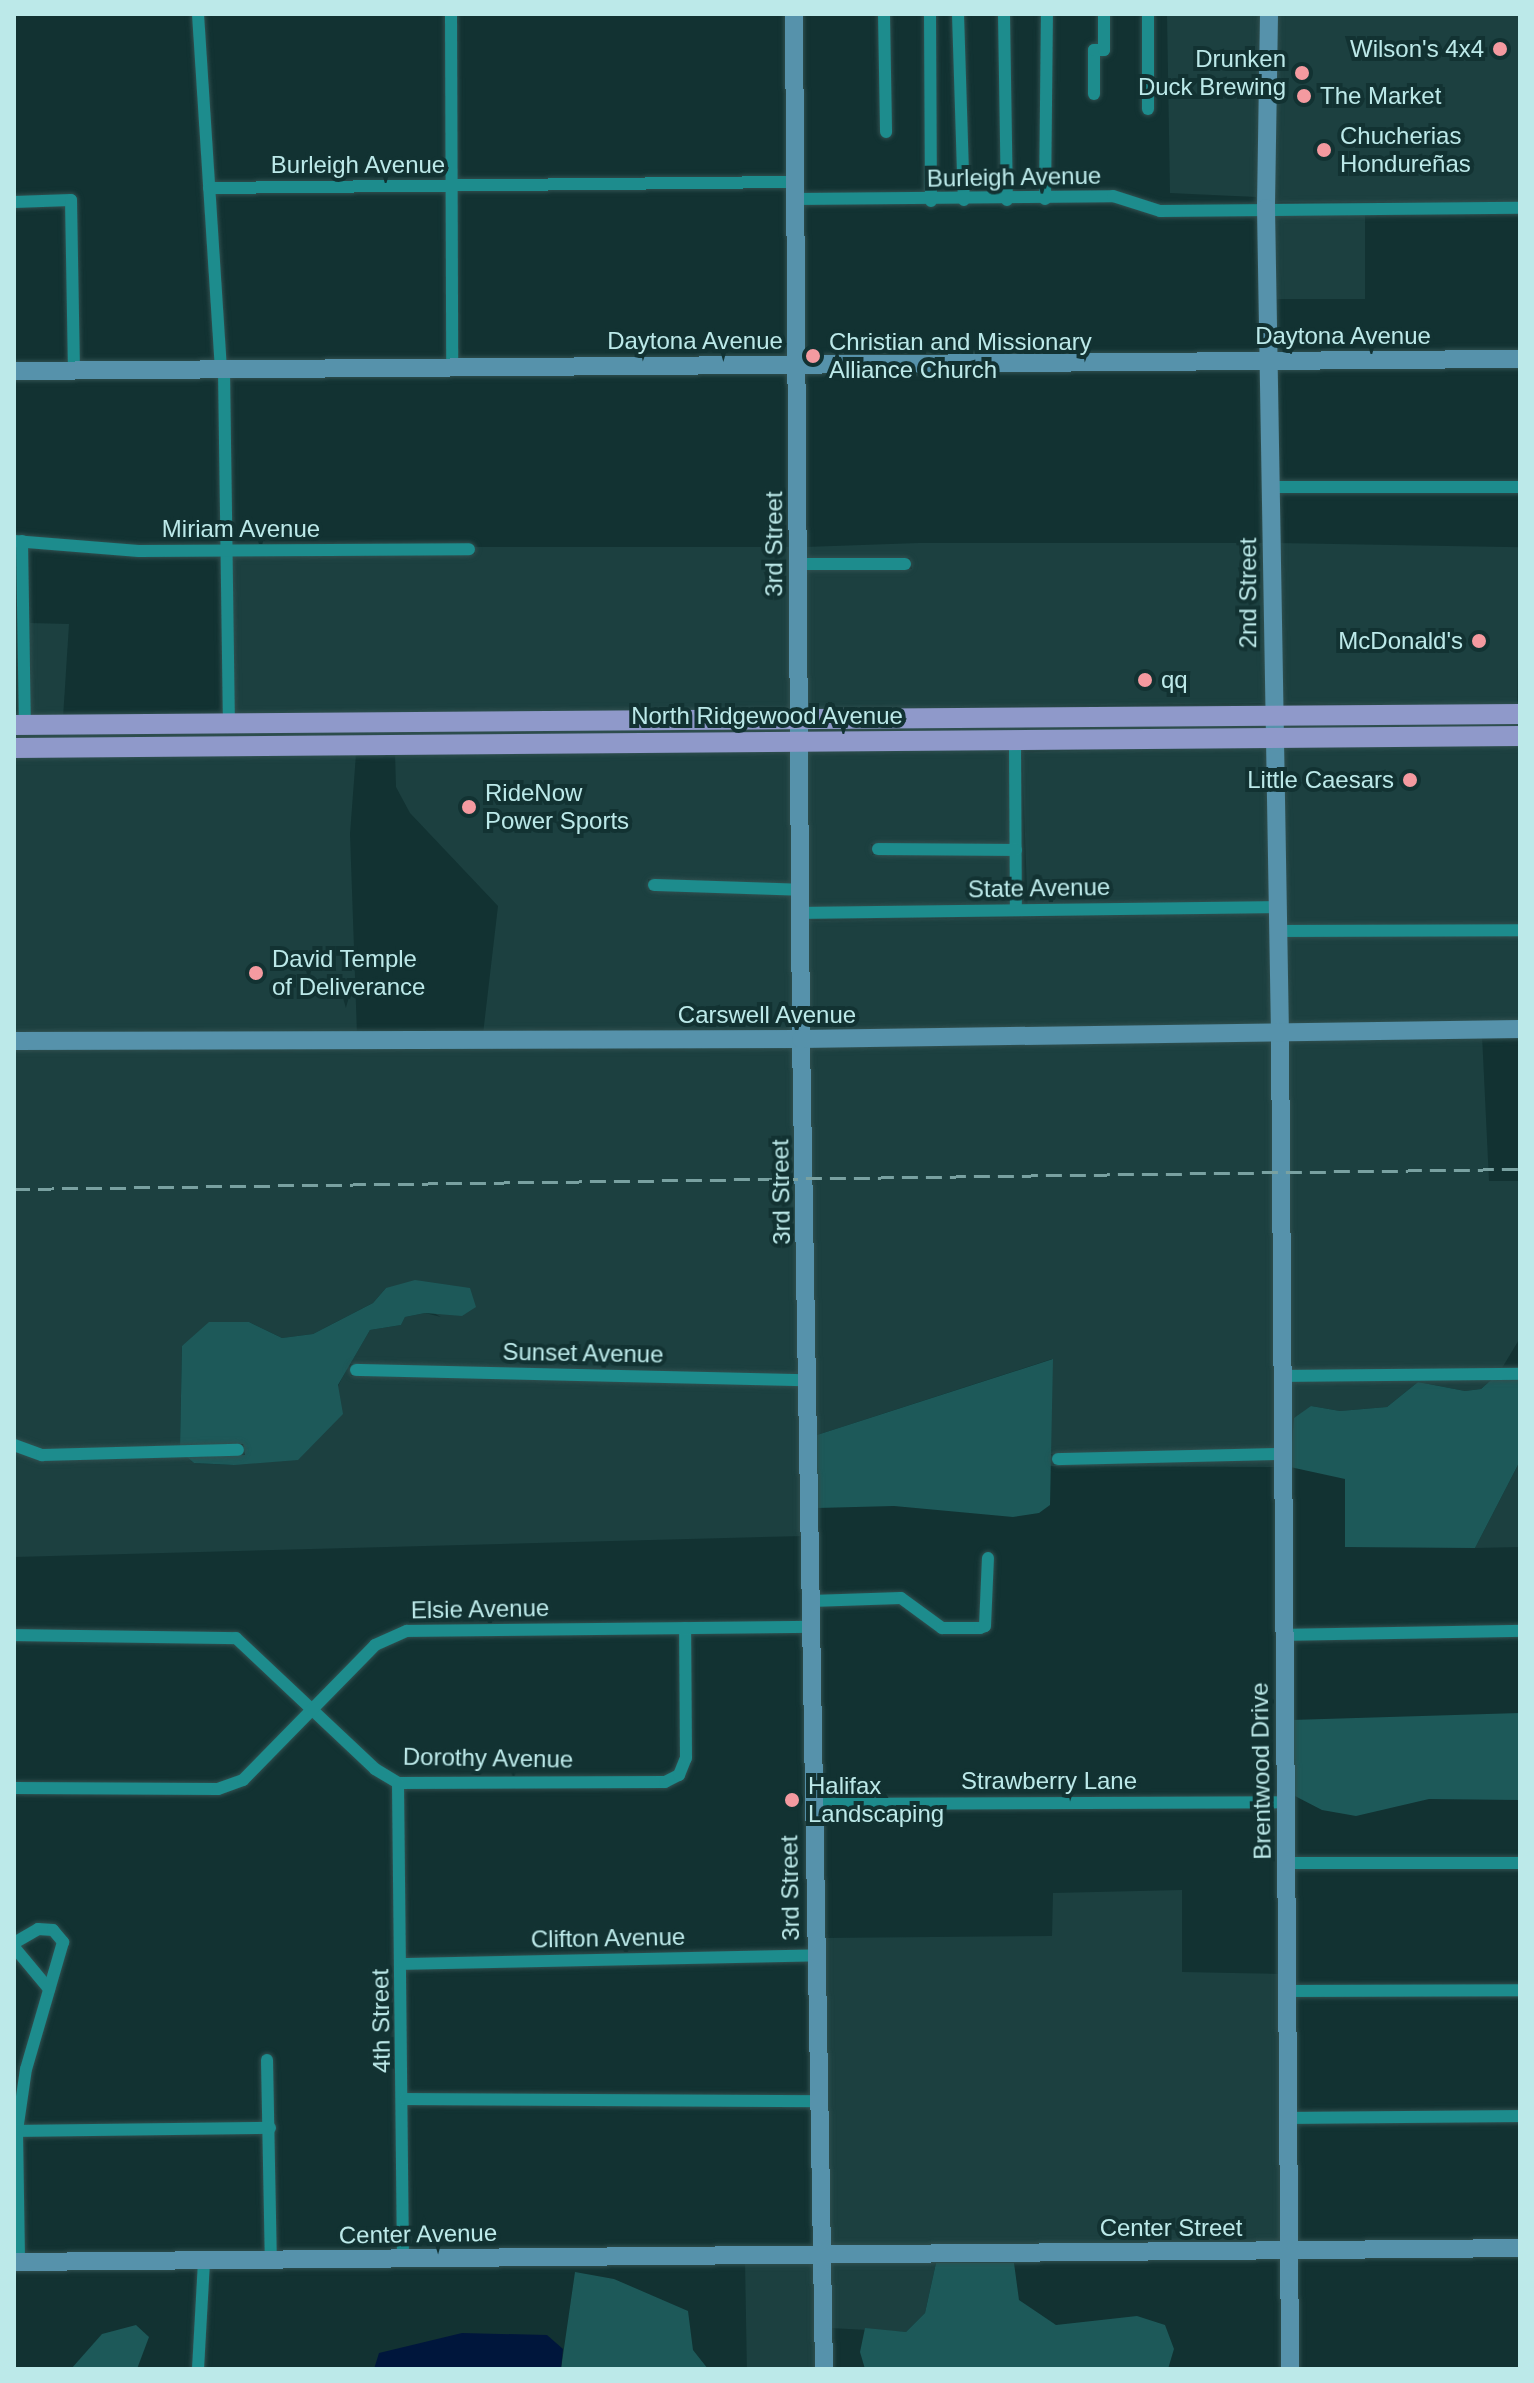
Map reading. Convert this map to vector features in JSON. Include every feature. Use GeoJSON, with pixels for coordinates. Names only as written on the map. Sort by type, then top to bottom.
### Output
{"type":"FeatureCollection","features":[{"type":"Feature","properties":{"kind":"main road","name":"North Ridgewood Avenue"},"geometry":{"type":"LineString","coordinates":[[20,725],[1520,714]]}},
{"type":"Feature","properties":{"kind":"main road"},"geometry":{"type":"LineString","coordinates":[[192,747],[229,724]]}},
{"type":"Feature","properties":{"kind":"main road"},"geometry":{"type":"LineString","coordinates":[[230,746],[258,724]]}},
{"type":"Feature","properties":{"kind":"main road","name":"North Ridgewood Avenue"},"geometry":{"type":"LineString","coordinates":[[14,748],[1520,736]]}},
{"type":"Feature","properties":{"kind":"street"},"geometry":{"type":"LineString","coordinates":[[198,14],[222,370],[229,724]]}},
{"type":"Feature","properties":{"kind":"street"},"geometry":{"type":"LineString","coordinates":[[451,14],[452,366]]}},
{"type":"Feature","properties":{"kind":"street","name":"3rd Street"},"geometry":{"type":"LineString","coordinates":[[794,14],[801,1039],[810,1380],[815,1955],[824,2369]]}},
{"type":"Feature","properties":{"kind":"street"},"geometry":{"type":"LineString","coordinates":[[884,14],[886,132]]}},
{"type":"Feature","properties":{"kind":"street"},"geometry":{"type":"LineString","coordinates":[[930,14],[931,201]]}},
{"type":"Feature","properties":{"kind":"street"},"geometry":{"type":"LineString","coordinates":[[958,14],[964,200]]}},
{"type":"Feature","properties":{"kind":"street"},"geometry":{"type":"LineString","coordinates":[[1004,14],[1007,200]]}},
{"type":"Feature","properties":{"kind":"street"},"geometry":{"type":"LineString","coordinates":[[1045,199],[1047,14]]}},
{"type":"Feature","properties":{"kind":"street"},"geometry":{"type":"LineString","coordinates":[[1094,94],[1094,50],[1104,50],[1104,14]]}},
{"type":"Feature","properties":{"kind":"street"},"geometry":{"type":"LineString","coordinates":[[1148,14],[1148,109]]}},
{"type":"Feature","properties":{"kind":"street","name":"2nd Street"},"geometry":{"type":"LineString","coordinates":[[1269,14],[1266,208],[1272,738],[1279,931],[1280,1172]]}},
{"type":"Feature","properties":{"kind":"street","name":"Burleigh Avenue"},"geometry":{"type":"LineString","coordinates":[[209,188],[452,186],[795,190],[931,201],[1113,196],[1160,211],[1520,208]]}},
{"type":"Feature","properties":{"kind":"street"},"geometry":{"type":"LineString","coordinates":[[14,202],[71,200],[74,370]]}},
{"type":"Feature","properties":{"kind":"street","name":"Daytona Avenue"},"geometry":{"type":"LineString","coordinates":[[14,371],[1520,359]]}},
{"type":"Feature","properties":{"kind":"street"},"geometry":{"type":"LineString","coordinates":[[1271,487],[1520,487]]}},
{"type":"Feature","properties":{"kind":"street"},"geometry":{"type":"LineString","coordinates":[[18,541],[20,725]]}},
{"type":"Feature","properties":{"kind":"street","name":"Miriam Avenue"},"geometry":{"type":"LineString","coordinates":[[18,541],[139,551],[469,549]]}},
{"type":"Feature","properties":{"kind":"street"},"geometry":{"type":"LineString","coordinates":[[798,564],[905,564]]}},
{"type":"Feature","properties":{"kind":"street"},"geometry":{"type":"LineString","coordinates":[[1015,741],[1016,910]]}},
{"type":"Feature","properties":{"kind":"street"},"geometry":{"type":"LineString","coordinates":[[878,849],[1016,850]]}},
{"type":"Feature","properties":{"kind":"street"},"geometry":{"type":"LineString","coordinates":[[654,885],[801,890]]}},
{"type":"Feature","properties":{"kind":"street","name":"State Avenue"},"geometry":{"type":"LineString","coordinates":[[801,913],[1278,907]]}},
{"type":"Feature","properties":{"kind":"street"},"geometry":{"type":"LineString","coordinates":[[1279,931],[1520,930]]}},
{"type":"Feature","properties":{"kind":"street","name":"Carswell Avenue"},"geometry":{"type":"LineString","coordinates":[[14,1041],[801,1039],[1520,1029]]}},
{"type":"Feature","properties":{"kind":"street","name":"Brentwood Drive"},"geometry":{"type":"LineString","coordinates":[[1280,1172],[1290,2369]]}},
{"type":"Feature","properties":{"kind":"street","name":"Sunset Avenue"},"geometry":{"type":"LineString","coordinates":[[356,1370],[810,1380]]}},
{"type":"Feature","properties":{"kind":"street"},"geometry":{"type":"LineString","coordinates":[[1281,1376],[1520,1374]]}},
{"type":"Feature","properties":{"kind":"street"},"geometry":{"type":"LineString","coordinates":[[14,1445],[42,1455],[238,1450]]}},
{"type":"Feature","properties":{"kind":"street"},"geometry":{"type":"LineString","coordinates":[[1058,1459],[1282,1454]]}},
{"type":"Feature","properties":{"kind":"street"},"geometry":{"type":"LineString","coordinates":[[811,1601],[901,1598],[942,1628],[980,1628],[985,1626],[988,1558]]}},
{"type":"Feature","properties":{"kind":"street","name":"Elsie Avenue"},"geometry":{"type":"LineString","coordinates":[[312,1707],[375,1645],[407,1631],[811,1627]]}},
{"type":"Feature","properties":{"kind":"street","name":"Dorothy Avenue"},"geometry":{"type":"LineString","coordinates":[[312,1707],[375,1769],[398,1783],[665,1782],[679,1775],[686,1758],[685,1628]]}},
{"type":"Feature","properties":{"kind":"street"},"geometry":{"type":"LineString","coordinates":[[1283,1635],[1520,1631]]}},
{"type":"Feature","properties":{"kind":"street"},"geometry":{"type":"LineString","coordinates":[[14,1635],[236,1638],[312,1707],[243,1780],[218,1789],[14,1788]]}},
{"type":"Feature","properties":{"kind":"street","name":"4th Street"},"geometry":{"type":"LineString","coordinates":[[398,1783],[405,2099],[403,2258]]}},
{"type":"Feature","properties":{"kind":"street","name":"Strawberry Lane"},"geometry":{"type":"LineString","coordinates":[[813,1804],[1286,1802]]}},
{"type":"Feature","properties":{"kind":"street"},"geometry":{"type":"LineString","coordinates":[[1287,1863],[1520,1863]]}},
{"type":"Feature","properties":{"kind":"street"},"geometry":{"type":"LineString","coordinates":[[16,2262],[17,2131],[26,2069],[63,1942],[53,1930],[38,1929],[14,1945],[49,1989]]}},
{"type":"Feature","properties":{"kind":"street","name":"Clifton Avenue"},"geometry":{"type":"LineString","coordinates":[[402,1964],[815,1955]]}},
{"type":"Feature","properties":{"kind":"street"},"geometry":{"type":"LineString","coordinates":[[1287,1991],[1520,1990]]}},
{"type":"Feature","properties":{"kind":"street"},"geometry":{"type":"LineString","coordinates":[[267,2060],[271,2260]]}},
{"type":"Feature","properties":{"kind":"street"},"geometry":{"type":"LineString","coordinates":[[405,2099],[818,2101]]}},
{"type":"Feature","properties":{"kind":"street"},"geometry":{"type":"LineString","coordinates":[[1289,2118],[1520,2116]]}},
{"type":"Feature","properties":{"kind":"street"},"geometry":{"type":"LineString","coordinates":[[17,2131],[270,2128]]}},
{"type":"Feature","properties":{"kind":"street","name":"Center Street"},"geometry":{"type":"LineString","coordinates":[[823,2253],[1520,2248]]}},
{"type":"Feature","properties":{"kind":"street","name":"Center Avenue"},"geometry":{"type":"LineString","coordinates":[[16,2262],[823,2253]]}},
{"type":"Feature","properties":{"kind":"street"},"geometry":{"type":"LineString","coordinates":[[198,2369],[204,2261]]}},
{"type":"Feature","properties":{"kind":"shaded area"},"geometry":{"type":"Polygon","coordinates":[[[1167,14],[1262,14],[1257,203],[1256,197],[1170,193],[1167,14]]]}},
{"type":"Feature","properties":{"kind":"shaded area"},"geometry":{"type":"Polygon","coordinates":[[[1275,14],[1520,14],[1520,202],[1275,202],[1275,14]]]}},
{"type":"Feature","properties":{"kind":"shaded area"},"geometry":{"type":"Polygon","coordinates":[[[1273,214],[1365,214],[1365,299],[1273,299],[1273,214]]]}},
{"type":"Feature","properties":{"kind":"shaded area"},"geometry":{"type":"Polygon","coordinates":[[[919,543],[1265,543],[1266,703],[806,709],[805,570],[912,569],[910,558],[805,558],[805,547],[919,543]]]}},
{"type":"Feature","properties":{"kind":"shaded area"},"geometry":{"type":"Polygon","coordinates":[[[1278,543],[1520,547],[1517,707],[1275,703],[1278,543]]]}},
{"type":"Feature","properties":{"kind":"shaded area"},"geometry":{"type":"Polygon","coordinates":[[[475,547],[792,547],[793,709],[235,718],[232,557],[475,554],[475,547]]]}},
{"type":"Feature","properties":{"kind":"shaded area"},"geometry":{"type":"Polygon","coordinates":[[[30,623],[69,624],[63,718],[31,718],[30,623]]]}},
{"type":"Feature","properties":{"kind":"shaded area"},"geometry":{"type":"Polygon","coordinates":[[[1266,744],[1271,901],[1028,909],[1022,753],[1266,744]]]}},
{"type":"Feature","properties":{"kind":"shaded area"},"geometry":{"type":"Polygon","coordinates":[[[1279,744],[1520,744],[1520,926],[1279,926],[1279,744]]]}},
{"type":"Feature","properties":{"kind":"shaded area"},"geometry":{"type":"Polygon","coordinates":[[[1009,747],[1010,844],[871,844],[872,855],[1010,856],[1009,904],[807,907],[806,748],[1009,747]]]}},
{"type":"Feature","properties":{"kind":"shaded area"},"geometry":{"type":"Polygon","coordinates":[[[793,748],[794,884],[648,879],[649,891],[795,895],[795,1033],[483,1034],[498,906],[410,813],[396,787],[395,753],[793,748]]]}},
{"type":"Feature","properties":{"kind":"shaded area"},"geometry":{"type":"Polygon","coordinates":[[[356,754],[350,834],[357,1034],[14,1036],[14,758],[356,754]]]}},
{"type":"Feature","properties":{"kind":"shaded area"},"geometry":{"type":"Polygon","coordinates":[[[1272,913],[1274,1025],[810,1033],[808,921],[1272,913]]]}},
{"type":"Feature","properties":{"kind":"shaded area"},"geometry":{"type":"Polygon","coordinates":[[[1285,936],[1520,936],[1520,1023],[1285,1023],[1285,936]]]}},
{"type":"Feature","properties":{"kind":"shaded area"},"geometry":{"type":"Polygon","coordinates":[[[1482,1035],[1489,1181],[1520,1181],[1520,1338],[1502,1368],[1287,1370],[1287,1037],[1482,1035]]]}},
{"type":"Feature","properties":{"kind":"shaded area"},"geometry":{"type":"Polygon","coordinates":[[[1274,1037],[1275,1449],[1051,1454],[1053,1465],[1275,1460],[1275,1467],[1049,1466],[1052,1359],[817,1435],[808,1045],[1274,1037]]]}},
{"type":"Feature","properties":{"kind":"shaded area"},"geometry":{"type":"Polygon","coordinates":[[[795,1045],[803,1374],[350,1364],[370,1330],[401,1325],[405,1317],[425,1313],[441,1317],[386,1288],[373,1303],[313,1334],[282,1338],[249,1322],[182,1346],[180,1446],[43,1449],[14,1439],[14,1047],[795,1045]]]}},
{"type":"Feature","properties":{"kind":"shaded area"},"geometry":{"type":"Polygon","coordinates":[[[415,1280],[470,1288],[476,1307],[462,1316],[425,1313],[405,1317],[401,1325],[370,1330],[338,1385],[343,1414],[298,1460],[234,1465],[194,1463],[187,1457],[245,1455],[243,1444],[180,1446],[182,1346],[209,1322],[249,1322],[282,1338],[313,1334],[373,1303],[386,1288],[415,1280]]]}},
{"type":"Feature","properties":{"kind":"shaded area"},"geometry":{"type":"Polygon","coordinates":[[[1053,1359],[1050,1505],[1039,1513],[1013,1517],[894,1506],[817,1508],[817,1435],[1053,1359]]]}},
{"type":"Feature","properties":{"kind":"shaded area"},"geometry":{"type":"Polygon","coordinates":[[[349,1365],[351,1376],[803,1386],[804,1536],[14,1557],[14,1451],[187,1457],[194,1463],[234,1465],[338,1386],[349,1365]]]}},
{"type":"Feature","properties":{"kind":"shaded area"},"geometry":{"type":"Polygon","coordinates":[[[1520,1379],[1520,1461],[1475,1548],[1345,1547],[1345,1479],[1290,1467],[1294,1418],[1311,1406],[1340,1411],[1387,1407],[1418,1382],[1465,1391],[1481,1389],[1491,1380],[1520,1379]]]}},
{"type":"Feature","properties":{"kind":"shaded area"},"geometry":{"type":"Polygon","coordinates":[[[1491,1380],[1481,1389],[1465,1391],[1418,1382],[1387,1407],[1340,1411],[1311,1406],[1290,1467],[1287,1382],[1491,1380]]]}},
{"type":"Feature","properties":{"kind":"shaded area"},"geometry":{"type":"Polygon","coordinates":[[[1520,1461],[1520,1547],[1475,1548],[1520,1461]]]}},
{"type":"Feature","properties":{"kind":"shaded area"},"geometry":{"type":"Polygon","coordinates":[[[1520,1713],[1520,1800],[1429,1799],[1356,1816],[1322,1810],[1293,1795],[1291,1720],[1520,1713]]]}},
{"type":"Feature","properties":{"kind":"shaded area"},"geometry":{"type":"Polygon","coordinates":[[[1182,1890],[1182,1972],[1281,1974],[1284,2245],[829,2247],[822,1938],[1052,1936],[1053,1893],[1182,1890]]]}},
{"type":"Feature","properties":{"kind":"shaded area"},"geometry":{"type":"Polygon","coordinates":[[[1132,2258],[936,2263],[925,2313],[906,2332],[830,2328],[830,2259],[1132,2258]]]}},
{"type":"Feature","properties":{"kind":"shaded area"},"geometry":{"type":"Polygon","coordinates":[[[817,2259],[819,2369],[747,2369],[745,2260],[817,2259]]]}},
{"type":"Feature","properties":{"kind":"shaded area"},"geometry":{"type":"Polygon","coordinates":[[[936,2263],[1014,2263],[1019,2300],[1056,2325],[1137,2316],[1165,2325],[1174,2349],[1168,2369],[865,2369],[860,2352],[865,2328],[906,2332],[925,2313],[936,2263]]]}},
{"type":"Feature","properties":{"kind":"shaded area"},"geometry":{"type":"Polygon","coordinates":[[[575,2272],[614,2279],[688,2311],[693,2350],[708,2369],[561,2369],[575,2272]]]}},
{"type":"Feature","properties":{"kind":"shaded area"},"geometry":{"type":"Polygon","coordinates":[[[136,2325],[149,2337],[137,2369],[71,2369],[102,2334],[136,2325]]]}},
{"type":"Feature","properties":{"kind":"shaded area"},"geometry":{"type":"Polygon","coordinates":[[[462,2333],[547,2335],[563,2349],[561,2369],[374,2369],[379,2353],[462,2333]]]}},
{"type":"Feature","properties":{"kind":"railway"},"geometry":{"type":"LineString","coordinates":[[14,1189],[1520,1169]]}},
{"type":"Feature","properties":{"kind":"place","name":"Wilson's 4x4"},"geometry":{"type":"Point","coordinates":[1500,49]}},
{"type":"Feature","properties":{"kind":"place","name":"Drunken Duck Brewing"},"geometry":{"type":"Point","coordinates":[1302,73]}},
{"type":"Feature","properties":{"kind":"place","name":"The Market"},"geometry":{"type":"Point","coordinates":[1304,96]}},
{"type":"Feature","properties":{"kind":"place","name":"Chucherias Hondureñas"},"geometry":{"type":"Point","coordinates":[1324,150]}},
{"type":"Feature","properties":{"kind":"place","name":"Christian and Missionary Alliance Church"},"geometry":{"type":"Point","coordinates":[813,356]}},
{"type":"Feature","properties":{"kind":"place","name":"McDonald's"},"geometry":{"type":"Point","coordinates":[1479,641]}},
{"type":"Feature","properties":{"kind":"place","name":"qq"},"geometry":{"type":"Point","coordinates":[1145,680]}},
{"type":"Feature","properties":{"kind":"place","name":"Little Caesars"},"geometry":{"type":"Point","coordinates":[1410,780]}},
{"type":"Feature","properties":{"kind":"place","name":"RideNow Power Sports"},"geometry":{"type":"Point","coordinates":[469,807]}},
{"type":"Feature","properties":{"kind":"place","name":"David Temple of Deliverance"},"geometry":{"type":"Point","coordinates":[256,973]}},
{"type":"Feature","properties":{"kind":"place","name":"Halifax Landscaping"},"geometry":{"type":"Point","coordinates":[792,1800]}}]}
